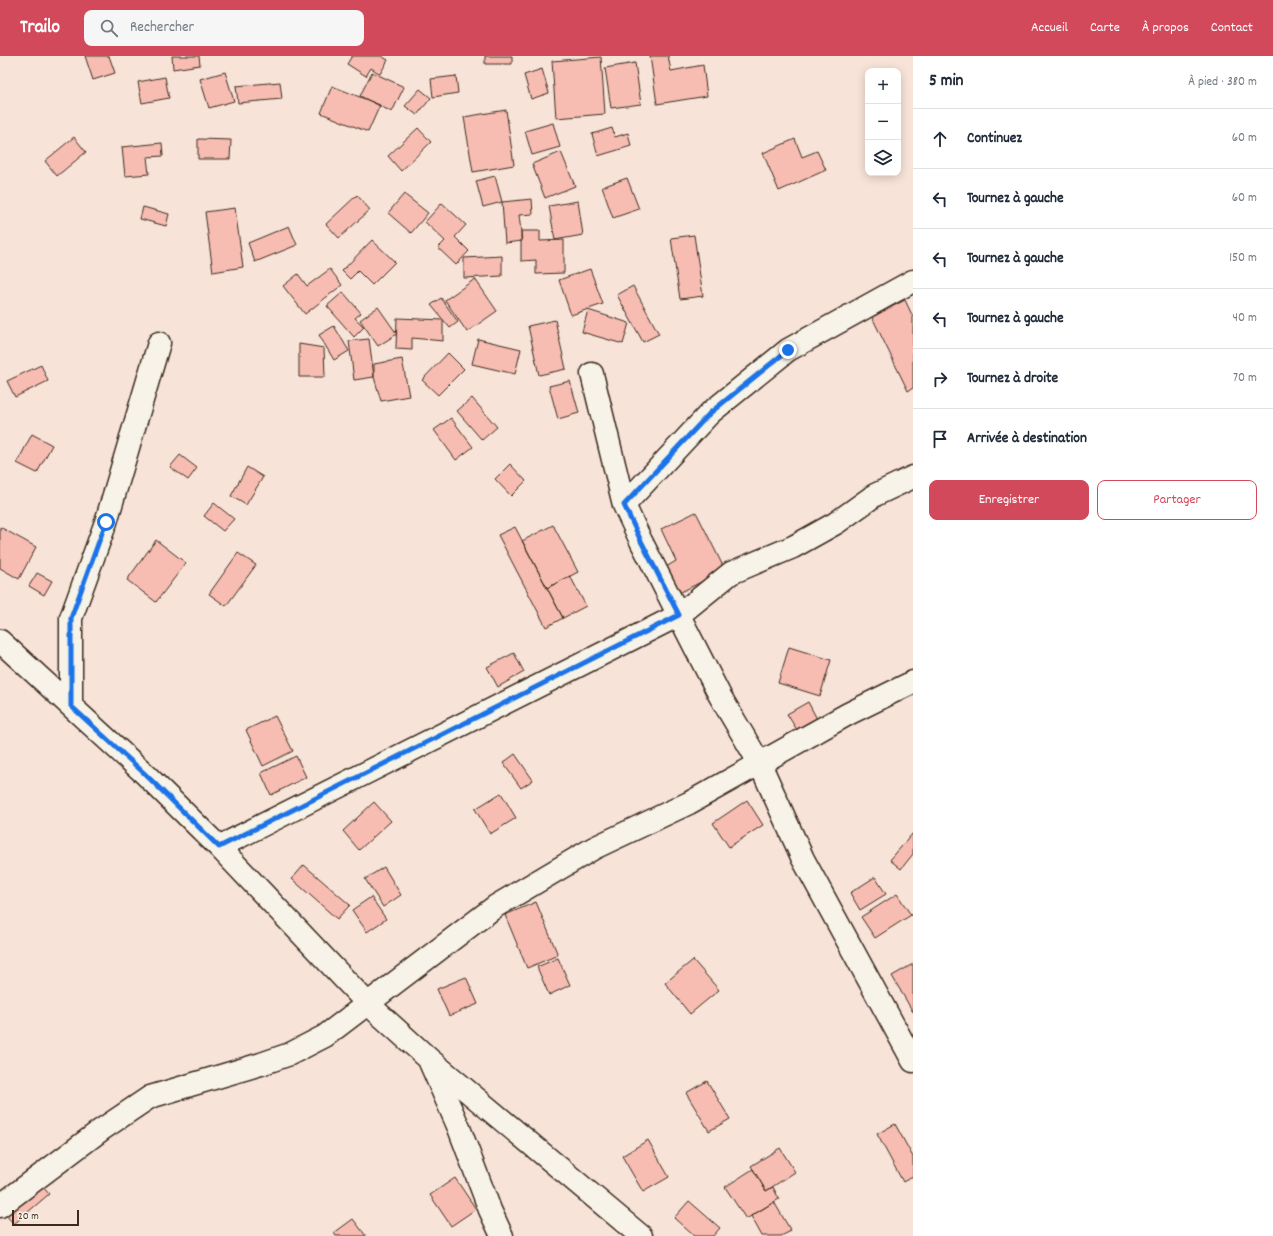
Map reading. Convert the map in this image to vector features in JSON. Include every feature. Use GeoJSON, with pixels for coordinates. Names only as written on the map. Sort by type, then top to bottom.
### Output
{"type":"FeatureCollection","features":[{"type":"Feature","properties":{"kind":"street"},"geometry":{"type":"LineString","coordinates":[[624,505],[710,413],[788,350],[913,281]]}},
{"type":"Feature","properties":{"kind":"street"},"geometry":{"type":"LineString","coordinates":[[71,706],[71,618],[106,522],[159,343]]}},
{"type":"Feature","properties":{"kind":"street"},"geometry":{"type":"LineString","coordinates":[[592,374],[624,505],[720,696],[760,764],[802,859],[913,1061]]}},
{"type":"Feature","properties":{"kind":"street"},"geometry":{"type":"LineString","coordinates":[[219,847],[679,615],[731,573],[793,547],[836,523],[875,495],[913,477]]}},
{"type":"Feature","properties":{"kind":"street"},"geometry":{"type":"LineString","coordinates":[[0,641],[145,774],[219,847],[367,1003],[429,1059],[641,1236]]}},
{"type":"Feature","properties":{"kind":"street"},"geometry":{"type":"LineString","coordinates":[[0,1206],[101,1130],[150,1097],[290,1054],[325,1036],[496,906],[594,848],[689,803],[848,714],[913,682]]}},
{"type":"Feature","properties":{"kind":"street"},"geometry":{"type":"LineString","coordinates":[[429,1059],[459,1128],[490,1210],[502,1236]]}},
{"type":"Feature","properties":{"kind":"building"},"geometry":{"type":"Polygon","coordinates":[[[85,56],[109,56],[115,73],[93,80],[85,56]]]}},
{"type":"Feature","properties":{"kind":"building"},"geometry":{"type":"Polygon","coordinates":[[[172,56],[199,56],[200,65],[173,69],[172,56]]]}},
{"type":"Feature","properties":{"kind":"building"},"geometry":{"type":"Polygon","coordinates":[[[352,56],[381,56],[388,60],[380,74],[371,68],[366,76],[347,64],[352,56]]]}},
{"type":"Feature","properties":{"kind":"building"},"geometry":{"type":"Polygon","coordinates":[[[485,56],[512,56],[512,64],[485,64],[485,56]]]}},
{"type":"Feature","properties":{"kind":"building"},"geometry":{"type":"Polygon","coordinates":[[[650,56],[668,56],[671,71],[703,65],[707,96],[657,104],[650,56]]]}},
{"type":"Feature","properties":{"kind":"building"},"geometry":{"type":"Polygon","coordinates":[[[601,57],[605,114],[556,118],[552,61],[601,57]]]}},
{"type":"Feature","properties":{"kind":"building"},"geometry":{"type":"Polygon","coordinates":[[[635,63],[641,104],[611,108],[605,68],[635,63]]]}},
{"type":"Feature","properties":{"kind":"building"},"geometry":{"type":"Polygon","coordinates":[[[542,69],[549,93],[531,99],[524,75],[542,69]]]}},
{"type":"Feature","properties":{"kind":"building"},"geometry":{"type":"Polygon","coordinates":[[[225,72],[234,101],[209,108],[200,79],[225,72]]]}},
{"type":"Feature","properties":{"kind":"building"},"geometry":{"type":"Polygon","coordinates":[[[372,72],[404,87],[392,112],[360,96],[372,72]]]}},
{"type":"Feature","properties":{"kind":"building"},"geometry":{"type":"Polygon","coordinates":[[[456,76],[458,93],[433,97],[431,79],[456,76]]]}},
{"type":"Feature","properties":{"kind":"building"},"geometry":{"type":"Polygon","coordinates":[[[165,77],[169,98],[142,103],[138,82],[165,77]]]}},
{"type":"Feature","properties":{"kind":"building"},"geometry":{"type":"Polygon","coordinates":[[[280,82],[282,99],[238,103],[236,86],[280,82]]]}},
{"type":"Feature","properties":{"kind":"building"},"geometry":{"type":"Polygon","coordinates":[[[332,86],[380,105],[368,132],[321,113],[332,86]]]}},
{"type":"Feature","properties":{"kind":"building"},"geometry":{"type":"Polygon","coordinates":[[[420,89],[431,98],[417,115],[405,106],[420,89]]]}},
{"type":"Feature","properties":{"kind":"building"},"geometry":{"type":"Polygon","coordinates":[[[506,110],[514,165],[473,172],[464,117],[506,110]]]}},
{"type":"Feature","properties":{"kind":"building"},"geometry":{"type":"Polygon","coordinates":[[[553,123],[560,147],[532,155],[525,131],[553,123]]]}},
{"type":"Feature","properties":{"kind":"building"},"geometry":{"type":"Polygon","coordinates":[[[418,128],[431,142],[401,171],[388,156],[418,128]]]}},
{"type":"Feature","properties":{"kind":"building"},"geometry":{"type":"Polygon","coordinates":[[[612,128],[615,137],[628,133],[631,146],[598,156],[592,134],[612,128]]]}},
{"type":"Feature","properties":{"kind":"building"},"geometry":{"type":"Polygon","coordinates":[[[74,137],[86,152],[57,176],[45,161],[74,137]]]}},
{"type":"Feature","properties":{"kind":"building"},"geometry":{"type":"Polygon","coordinates":[[[198,139],[231,140],[230,159],[198,159],[198,139]]]}},
{"type":"Feature","properties":{"kind":"building"},"geometry":{"type":"Polygon","coordinates":[[[795,139],[802,157],[817,151],[826,170],[779,191],[763,153],[795,139]]]}},
{"type":"Feature","properties":{"kind":"building"},"geometry":{"type":"Polygon","coordinates":[[[162,143],[163,156],[147,157],[149,174],[125,176],[122,147],[162,143]]]}},
{"type":"Feature","properties":{"kind":"building"},"geometry":{"type":"Polygon","coordinates":[[[561,152],[575,186],[545,198],[532,164],[561,152]]]}},
{"type":"Feature","properties":{"kind":"building"},"geometry":{"type":"Polygon","coordinates":[[[495,176],[502,202],[483,207],[476,181],[495,176]]]}},
{"type":"Feature","properties":{"kind":"building"},"geometry":{"type":"Polygon","coordinates":[[[627,178],[639,209],[613,218],[602,187],[627,178]]]}},
{"type":"Feature","properties":{"kind":"building"},"geometry":{"type":"Polygon","coordinates":[[[404,194],[428,213],[411,233],[388,213],[404,194]]]}},
{"type":"Feature","properties":{"kind":"building"},"geometry":{"type":"Polygon","coordinates":[[[357,195],[370,210],[339,238],[326,224],[357,195]]]}},
{"type":"Feature","properties":{"kind":"building"},"geometry":{"type":"Polygon","coordinates":[[[532,199],[533,214],[519,215],[522,241],[505,243],[502,202],[532,199]]]}},
{"type":"Feature","properties":{"kind":"building"},"geometry":{"type":"Polygon","coordinates":[[[578,201],[583,235],[555,240],[549,206],[578,201]]]}},
{"type":"Feature","properties":{"kind":"building"},"geometry":{"type":"Polygon","coordinates":[[[442,203],[466,225],[455,237],[469,251],[456,265],[438,248],[445,241],[425,222],[442,203]]]}},
{"type":"Feature","properties":{"kind":"building"},"geometry":{"type":"Polygon","coordinates":[[[143,207],[169,214],[166,226],[140,219],[143,207]]]}},
{"type":"Feature","properties":{"kind":"building"},"geometry":{"type":"Polygon","coordinates":[[[235,208],[243,267],[213,272],[205,212],[235,208]]]}},
{"type":"Feature","properties":{"kind":"building"},"geometry":{"type":"Polygon","coordinates":[[[289,226],[297,245],[255,262],[248,243],[289,226]]]}},
{"type":"Feature","properties":{"kind":"building"},"geometry":{"type":"Polygon","coordinates":[[[521,231],[540,231],[540,241],[564,240],[564,273],[536,274],[536,260],[521,261],[521,231]]]}},
{"type":"Feature","properties":{"kind":"building"},"geometry":{"type":"Polygon","coordinates":[[[694,235],[703,296],[680,299],[671,238],[694,235]]]}},
{"type":"Feature","properties":{"kind":"building"},"geometry":{"type":"Polygon","coordinates":[[[372,240],[395,262],[372,285],[358,271],[350,279],[342,271],[372,240]]]}},
{"type":"Feature","properties":{"kind":"building"},"geometry":{"type":"Polygon","coordinates":[[[502,256],[502,276],[464,278],[464,258],[502,256]]]}},
{"type":"Feature","properties":{"kind":"building"},"geometry":{"type":"Polygon","coordinates":[[[330,269],[342,285],[305,314],[283,286],[298,274],[307,286],[330,269]]]}},
{"type":"Feature","properties":{"kind":"building"},"geometry":{"type":"Polygon","coordinates":[[[590,269],[603,304],[571,315],[559,280],[590,269]]]}},
{"type":"Feature","properties":{"kind":"building"},"geometry":{"type":"Polygon","coordinates":[[[475,279],[497,311],[467,332],[445,300],[475,279]]]}},
{"type":"Feature","properties":{"kind":"building"},"geometry":{"type":"Polygon","coordinates":[[[633,286],[659,334],[643,342],[617,295],[633,286]]]}},
{"type":"Feature","properties":{"kind":"building"},"geometry":{"type":"Polygon","coordinates":[[[343,292],[361,313],[355,318],[364,327],[354,337],[327,306],[343,292]]]}},
{"type":"Feature","properties":{"kind":"building"},"geometry":{"type":"Polygon","coordinates":[[[441,298],[458,322],[450,328],[431,305],[441,298]]]}},
{"type":"Feature","properties":{"kind":"building"},"geometry":{"type":"Polygon","coordinates":[[[905,300],[913,317],[913,388],[908,391],[872,317],[905,300]]]}},
{"type":"Feature","properties":{"kind":"building"},"geometry":{"type":"Polygon","coordinates":[[[378,307],[397,334],[378,346],[360,320],[378,307]]]}},
{"type":"Feature","properties":{"kind":"building"},"geometry":{"type":"Polygon","coordinates":[[[588,310],[629,323],[623,344],[582,332],[588,310]]]}},
{"type":"Feature","properties":{"kind":"building"},"geometry":{"type":"Polygon","coordinates":[[[397,318],[443,320],[443,341],[412,338],[412,350],[396,349],[397,318]]]}},
{"type":"Feature","properties":{"kind":"building"},"geometry":{"type":"Polygon","coordinates":[[[555,320],[566,369],[539,375],[528,326],[555,320]]]}},
{"type":"Feature","properties":{"kind":"building"},"geometry":{"type":"Polygon","coordinates":[[[334,326],[349,351],[334,360],[319,335],[334,326]]]}},
{"type":"Feature","properties":{"kind":"building"},"geometry":{"type":"Polygon","coordinates":[[[369,339],[374,377],[354,380],[349,341],[369,339]]]}},
{"type":"Feature","properties":{"kind":"building"},"geometry":{"type":"Polygon","coordinates":[[[478,339],[521,349],[515,374],[472,364],[478,339]]]}},
{"type":"Feature","properties":{"kind":"building"},"geometry":{"type":"Polygon","coordinates":[[[299,344],[324,348],[325,377],[299,377],[299,344]]]}},
{"type":"Feature","properties":{"kind":"building"},"geometry":{"type":"Polygon","coordinates":[[[448,353],[464,369],[438,395],[422,380],[448,353]]]}},
{"type":"Feature","properties":{"kind":"building"},"geometry":{"type":"Polygon","coordinates":[[[402,359],[409,396],[381,401],[374,377],[374,364],[402,359]]]}},
{"type":"Feature","properties":{"kind":"building"},"geometry":{"type":"Polygon","coordinates":[[[41,365],[48,381],[15,397],[7,381],[41,365]]]}},
{"type":"Feature","properties":{"kind":"building"},"geometry":{"type":"Polygon","coordinates":[[[570,381],[579,413],[558,419],[549,386],[570,381]]]}},
{"type":"Feature","properties":{"kind":"building"},"geometry":{"type":"Polygon","coordinates":[[[472,398],[497,427],[482,440],[457,411],[472,398]]]}},
{"type":"Feature","properties":{"kind":"building"},"geometry":{"type":"Polygon","coordinates":[[[451,418],[473,447],[456,460],[434,430],[451,418]]]}},
{"type":"Feature","properties":{"kind":"building"},"geometry":{"type":"Polygon","coordinates":[[[32,434],[52,445],[37,473],[17,463],[32,434]]]}},
{"type":"Feature","properties":{"kind":"building"},"geometry":{"type":"Polygon","coordinates":[[[180,455],[197,468],[188,480],[170,467],[180,455]]]}},
{"type":"Feature","properties":{"kind":"building"},"geometry":{"type":"Polygon","coordinates":[[[510,464],[526,481],[511,496],[495,479],[510,464]]]}},
{"type":"Feature","properties":{"kind":"building"},"geometry":{"type":"Polygon","coordinates":[[[247,467],[263,477],[246,505],[231,496],[247,467]]]}},
{"type":"Feature","properties":{"kind":"building"},"geometry":{"type":"Polygon","coordinates":[[[214,503],[234,519],[223,531],[204,516],[214,503]]]}},
{"type":"Feature","properties":{"kind":"building"},"geometry":{"type":"Polygon","coordinates":[[[696,512],[725,570],[679,593],[666,567],[676,561],[661,529],[696,512]]]}},
{"type":"Feature","properties":{"kind":"building"},"geometry":{"type":"Polygon","coordinates":[[[553,525],[578,572],[547,588],[522,541],[553,525]]]}},
{"type":"Feature","properties":{"kind":"building"},"geometry":{"type":"Polygon","coordinates":[[[0,527],[36,547],[19,579],[0,568],[0,527]]]}},
{"type":"Feature","properties":{"kind":"building"},"geometry":{"type":"Polygon","coordinates":[[[515,527],[563,618],[546,627],[498,535],[515,527]]]}},
{"type":"Feature","properties":{"kind":"building"},"geometry":{"type":"Polygon","coordinates":[[[156,540],[186,563],[156,602],[127,580],[156,540]]]}},
{"type":"Feature","properties":{"kind":"building"},"geometry":{"type":"Polygon","coordinates":[[[238,553],[256,565],[226,606],[209,594],[238,553]]]}},
{"type":"Feature","properties":{"kind":"building"},"geometry":{"type":"Polygon","coordinates":[[[37,573],[52,581],[44,595],[29,586],[37,573]]]}},
{"type":"Feature","properties":{"kind":"building"},"geometry":{"type":"Polygon","coordinates":[[[570,576],[586,606],[563,618],[547,588],[570,576]]]}},
{"type":"Feature","properties":{"kind":"building"},"geometry":{"type":"Polygon","coordinates":[[[789,647],[831,660],[820,696],[778,683],[789,647]]]}},
{"type":"Feature","properties":{"kind":"building"},"geometry":{"type":"Polygon","coordinates":[[[514,653],[524,672],[498,687],[487,667],[514,653]]]}},
{"type":"Feature","properties":{"kind":"building"},"geometry":{"type":"Polygon","coordinates":[[[808,702],[817,719],[797,730],[787,714],[808,702]]]}},
{"type":"Feature","properties":{"kind":"building"},"geometry":{"type":"Polygon","coordinates":[[[275,716],[293,751],[263,766],[246,730],[275,716]]]}},
{"type":"Feature","properties":{"kind":"building"},"geometry":{"type":"Polygon","coordinates":[[[515,754],[533,780],[521,788],[503,763],[515,754]]]}},
{"type":"Feature","properties":{"kind":"building"},"geometry":{"type":"Polygon","coordinates":[[[296,756],[306,777],[271,795],[261,773],[296,756]]]}},
{"type":"Feature","properties":{"kind":"building"},"geometry":{"type":"Polygon","coordinates":[[[501,793],[516,818],[490,834],[475,809],[501,793]]]}},
{"type":"Feature","properties":{"kind":"building"},"geometry":{"type":"Polygon","coordinates":[[[747,800],[763,825],[729,847],[713,823],[747,800]]]}},
{"type":"Feature","properties":{"kind":"building"},"geometry":{"type":"Polygon","coordinates":[[[374,802],[391,821],[359,850],[343,831],[374,802]]]}},
{"type":"Feature","properties":{"kind":"building"},"geometry":{"type":"Polygon","coordinates":[[[913,833],[913,854],[901,869],[890,860],[913,833]]]}},
{"type":"Feature","properties":{"kind":"building"},"geometry":{"type":"Polygon","coordinates":[[[304,865],[350,905],[337,919],[292,879],[304,865]]]}},
{"type":"Feature","properties":{"kind":"building"},"geometry":{"type":"Polygon","coordinates":[[[384,867],[401,895],[383,907],[365,879],[384,867]]]}},
{"type":"Feature","properties":{"kind":"building"},"geometry":{"type":"Polygon","coordinates":[[[875,877],[886,894],[860,910],[850,893],[875,877]]]}},
{"type":"Feature","properties":{"kind":"building"},"geometry":{"type":"Polygon","coordinates":[[[897,894],[911,915],[875,938],[861,917],[897,894]]]}},
{"type":"Feature","properties":{"kind":"building"},"geometry":{"type":"Polygon","coordinates":[[[371,897],[386,919],[367,932],[352,910],[371,897]]]}},
{"type":"Feature","properties":{"kind":"building"},"geometry":{"type":"Polygon","coordinates":[[[536,902],[558,955],[527,968],[505,915],[536,902]]]}},
{"type":"Feature","properties":{"kind":"building"},"geometry":{"type":"Polygon","coordinates":[[[558,958],[570,985],[549,995],[537,967],[558,958]]]}},
{"type":"Feature","properties":{"kind":"building"},"geometry":{"type":"Polygon","coordinates":[[[693,960],[719,990],[690,1014],[665,983],[693,960]]]}},
{"type":"Feature","properties":{"kind":"building"},"geometry":{"type":"Polygon","coordinates":[[[913,964],[913,1012],[892,976],[913,964]]]}},
{"type":"Feature","properties":{"kind":"building"},"geometry":{"type":"Polygon","coordinates":[[[466,977],[478,1004],[449,1016],[437,989],[466,977]]]}},
{"type":"Feature","properties":{"kind":"building"},"geometry":{"type":"Polygon","coordinates":[[[707,1081],[730,1119],[709,1131],[686,1093],[707,1081]]]}},
{"type":"Feature","properties":{"kind":"building"},"geometry":{"type":"Polygon","coordinates":[[[895,1124],[913,1157],[913,1176],[903,1182],[877,1134],[895,1124]]]}},
{"type":"Feature","properties":{"kind":"building"},"geometry":{"type":"Polygon","coordinates":[[[648,1140],[669,1177],[643,1192],[622,1156],[648,1140]]]}},
{"type":"Feature","properties":{"kind":"building"},"geometry":{"type":"Polygon","coordinates":[[[780,1148],[795,1172],[766,1191],[751,1166],[780,1148]]]}},
{"type":"Feature","properties":{"kind":"building"},"geometry":{"type":"Polygon","coordinates":[[[753,1169],[766,1191],[773,1187],[779,1199],[746,1219],[725,1187],[753,1169]]]}},
{"type":"Feature","properties":{"kind":"building"},"geometry":{"type":"Polygon","coordinates":[[[455,1178],[476,1209],[451,1226],[430,1195],[455,1178]]]}},
{"type":"Feature","properties":{"kind":"building"},"geometry":{"type":"Polygon","coordinates":[[[37,1180],[49,1194],[14,1224],[2,1211],[37,1180]]]}},
{"type":"Feature","properties":{"kind":"building"},"geometry":{"type":"Polygon","coordinates":[[[689,1201],[720,1228],[713,1236],[694,1236],[674,1218],[689,1201]]]}},
{"type":"Feature","properties":{"kind":"building"},"geometry":{"type":"Polygon","coordinates":[[[774,1202],[791,1231],[781,1236],[762,1236],[751,1216],[774,1202]]]}},
{"type":"Feature","properties":{"kind":"building"},"geometry":{"type":"Polygon","coordinates":[[[353,1219],[366,1236],[336,1236],[334,1233],[353,1219]]]}},
{"type":"Feature","properties":{"kind":"route"},"geometry":{"type":"LineString","coordinates":[[106,522],[71,618],[71,706],[145,774],[219,847],[679,615],[624,505],[710,413],[788,350]]}}]}
